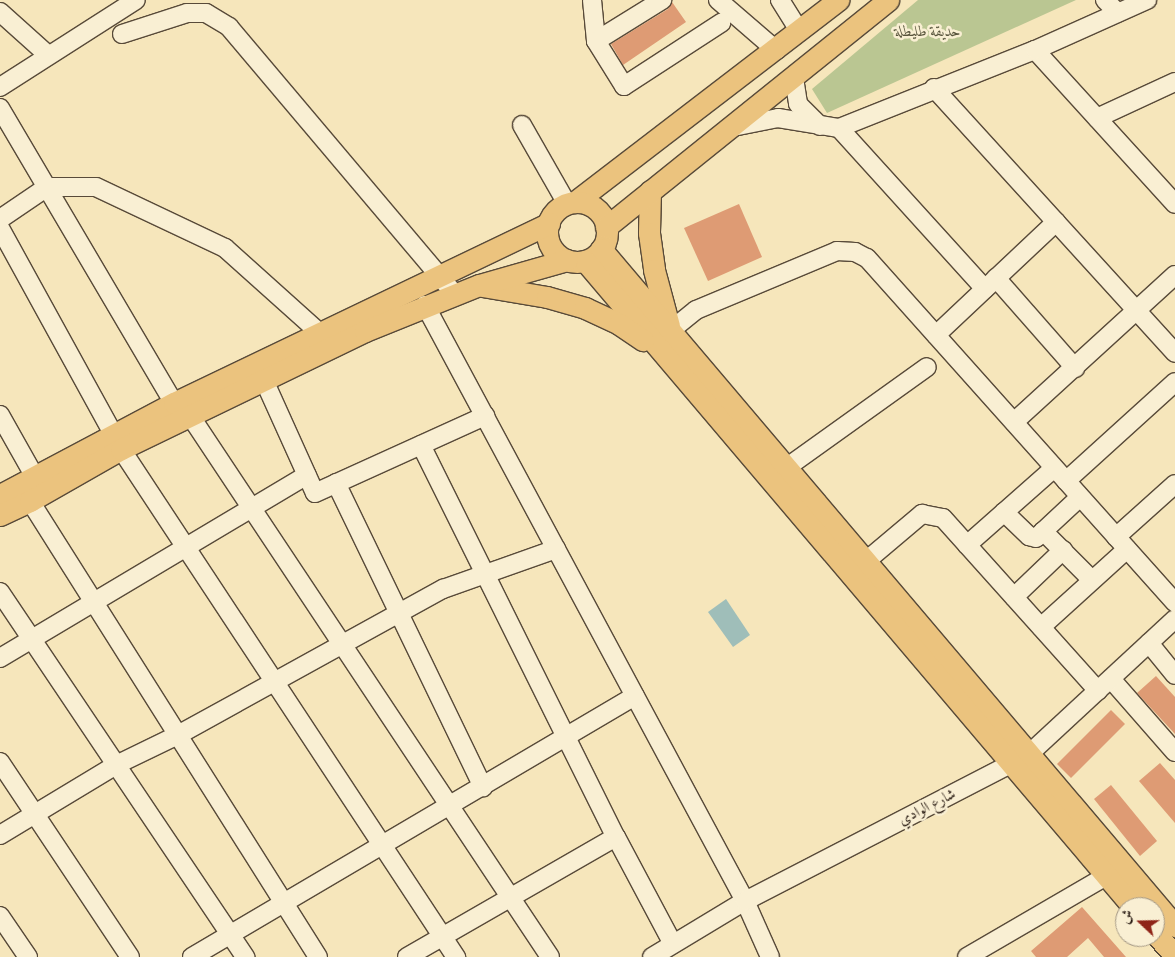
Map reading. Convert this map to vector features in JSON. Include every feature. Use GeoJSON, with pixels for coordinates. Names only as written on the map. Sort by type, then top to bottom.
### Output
{"type":"FeatureCollection","features":[{"type":"Feature","properties":{"kind":"main road"},"geometry":{"type":"LineString","coordinates":[[0,515],[30,501],[174,403],[440,277],[549,223],[559,209],[571,203],[776,50],[838,0]]}},
{"type":"Feature","properties":{"kind":"main road"},"geometry":{"type":"LineString","coordinates":[[0,495],[35,477],[118,442],[191,417],[263,378],[425,305],[479,285],[585,257],[606,227],[794,78],[888,0]]}},
{"type":"Feature","properties":{"kind":"main road"},"geometry":{"type":"LineString","coordinates":[[650,191],[649,232],[653,261],[670,331]]}},
{"type":"Feature","properties":{"kind":"main road"},"geometry":{"type":"LineString","coordinates":[[571,203],[592,206],[604,219],[606,227]]}},
{"type":"Feature","properties":{"kind":"main road"},"geometry":{"type":"LineString","coordinates":[[549,223],[549,241],[553,249],[585,257],[670,331],[865,562],[1020,760],[1106,876],[1124,897]]}},
{"type":"Feature","properties":{"kind":"main road"},"geometry":{"type":"LineString","coordinates":[[585,257],[669,359],[1020,760],[1175,926]]}},
{"type":"Feature","properties":{"kind":"main road"},"geometry":{"type":"LineString","coordinates":[[479,285],[547,297],[585,308],[619,324],[669,359]]}},
{"type":"Feature","properties":{"kind":"main road"},"geometry":{"type":"LineString","coordinates":[[1165,944],[1175,956]]}},
{"type":"Feature","properties":{"kind":"street"},"geometry":{"type":"LineString","coordinates":[[0,87],[136,0]]}},
{"type":"Feature","properties":{"kind":"street"},"geometry":{"type":"LineString","coordinates":[[592,0],[596,41],[624,86],[721,23]]}},
{"type":"Feature","properties":{"kind":"street"},"geometry":{"type":"LineString","coordinates":[[596,41],[662,0]]}},
{"type":"Feature","properties":{"kind":"street"},"geometry":{"type":"LineString","coordinates":[[718,0],[776,50]]}},
{"type":"Feature","properties":{"kind":"street"},"geometry":{"type":"LineString","coordinates":[[780,0],[799,32]]}},
{"type":"Feature","properties":{"kind":"street"},"geometry":{"type":"LineString","coordinates":[[1105,0],[1118,13]]}},
{"type":"Feature","properties":{"kind":"street"},"geometry":{"type":"LineString","coordinates":[[732,127],[778,118],[839,128],[934,88],[1035,50],[1147,0]]}},
{"type":"Feature","properties":{"kind":"street"},"geometry":{"type":"LineString","coordinates":[[0,12],[48,55]]}},
{"type":"Feature","properties":{"kind":"street"},"geometry":{"type":"LineString","coordinates":[[122,34],[187,13],[206,12],[219,19],[320,131],[455,294]]}},
{"type":"Feature","properties":{"kind":"street"},"geometry":{"type":"LineString","coordinates":[[1035,50],[1175,204]]}},
{"type":"Feature","properties":{"kind":"street"},"geometry":{"type":"LineString","coordinates":[[794,78],[798,104],[820,126]]}},
{"type":"Feature","properties":{"kind":"street"},"geometry":{"type":"LineString","coordinates":[[1097,118],[1175,82]]}},
{"type":"Feature","properties":{"kind":"street"},"geometry":{"type":"LineString","coordinates":[[934,88],[1175,352]]}},
{"type":"Feature","properties":{"kind":"street"},"geometry":{"type":"LineString","coordinates":[[0,108],[174,403]]}},
{"type":"Feature","properties":{"kind":"street"},"geometry":{"type":"LineString","coordinates":[[522,124],[571,203]]}},
{"type":"Feature","properties":{"kind":"street"},"geometry":{"type":"LineString","coordinates":[[839,128],[1075,368]]}},
{"type":"Feature","properties":{"kind":"street"},"geometry":{"type":"LineString","coordinates":[[0,219],[47,187],[96,187],[225,248],[321,334]]}},
{"type":"Feature","properties":{"kind":"street"},"geometry":{"type":"LineString","coordinates":[[936,336],[1056,222]]}},
{"type":"Feature","properties":{"kind":"street"},"geometry":{"type":"LineString","coordinates":[[0,228],[118,442],[456,957]]}},
{"type":"Feature","properties":{"kind":"street"},"geometry":{"type":"LineString","coordinates":[[670,331],[696,310],[837,251],[855,252],[867,258],[1175,603]]}},
{"type":"Feature","properties":{"kind":"street"},"geometry":{"type":"LineString","coordinates":[[1014,422],[1175,275]]}},
{"type":"Feature","properties":{"kind":"street"},"geometry":{"type":"LineString","coordinates":[[425,305],[745,902],[770,957]]}},
{"type":"Feature","properties":{"kind":"street"},"geometry":{"type":"LineString","coordinates":[[786,468],[927,367]]}},
{"type":"Feature","properties":{"kind":"street"},"geometry":{"type":"LineString","coordinates":[[263,378],[315,493],[484,416]]}},
{"type":"Feature","properties":{"kind":"street"},"geometry":{"type":"LineString","coordinates":[[1066,481],[1175,382]]}},
{"type":"Feature","properties":{"kind":"street"},"geometry":{"type":"LineString","coordinates":[[0,415],[35,477]]}},
{"type":"Feature","properties":{"kind":"street"},"geometry":{"type":"LineString","coordinates":[[191,417],[550,957]]}},
{"type":"Feature","properties":{"kind":"street"},"geometry":{"type":"LineString","coordinates":[[420,445],[616,836],[673,944]]}},
{"type":"Feature","properties":{"kind":"street"},"geometry":{"type":"LineString","coordinates":[[967,545],[1054,468]]}},
{"type":"Feature","properties":{"kind":"street"},"geometry":{"type":"LineString","coordinates":[[0,658],[30,637],[307,475]]}},
{"type":"Feature","properties":{"kind":"street"},"geometry":{"type":"LineString","coordinates":[[336,483],[483,786]]}},
{"type":"Feature","properties":{"kind":"street"},"geometry":{"type":"LineString","coordinates":[[1041,627],[1092,580],[1121,543],[1175,484]]}},
{"type":"Feature","properties":{"kind":"street"},"geometry":{"type":"LineString","coordinates":[[1004,512],[1029,536],[1036,538],[1080,497]]}},
{"type":"Feature","properties":{"kind":"street"},"geometry":{"type":"LineString","coordinates":[[30,501],[318,957]]}},
{"type":"Feature","properties":{"kind":"street"},"geometry":{"type":"LineString","coordinates":[[865,562],[922,514],[943,518],[1098,691]]}},
{"type":"Feature","properties":{"kind":"street"},"geometry":{"type":"LineString","coordinates":[[1043,531],[1092,580]]}},
{"type":"Feature","properties":{"kind":"street"},"geometry":{"type":"LineString","coordinates":[[0,835],[116,765],[178,735],[443,589],[556,549]]}},
{"type":"Feature","properties":{"kind":"street"},"geometry":{"type":"LineString","coordinates":[[1014,597],[1063,550]]}},
{"type":"Feature","properties":{"kind":"street"},"geometry":{"type":"LineString","coordinates":[[0,592],[245,957]]}},
{"type":"Feature","properties":{"kind":"street","name":"شارع الوادي"},"geometry":{"type":"LineString","coordinates":[[654,956],[745,902],[1020,760],[1175,619]]}},
{"type":"Feature","properties":{"kind":"street"},"geometry":{"type":"LineString","coordinates":[[1150,643],[1175,675]]}},
{"type":"Feature","properties":{"kind":"street"},"geometry":{"type":"LineString","coordinates":[[1111,679],[1175,752]]}},
{"type":"Feature","properties":{"kind":"street"},"geometry":{"type":"LineString","coordinates":[[192,957],[229,933],[285,904],[635,696]]}},
{"type":"Feature","properties":{"kind":"street"},"geometry":{"type":"LineString","coordinates":[[0,762],[130,957]]}},
{"type":"Feature","properties":{"kind":"street"},"geometry":{"type":"LineString","coordinates":[[407,957],[616,836]]}},
{"type":"Feature","properties":{"kind":"street"},"geometry":{"type":"LineString","coordinates":[[967,957],[1106,876]]}},
{"type":"Feature","properties":{"kind":"street"},"geometry":{"type":"LineString","coordinates":[[0,916],[28,957]]}},
{"type":"Feature","properties":{"kind":"green space","name":"حديقة طليطلة"},"geometry":{"type":"Polygon","coordinates":[[[918,0],[1076,0],[827,113],[812,89],[918,0]]]}},
{"type":"Feature","properties":{"kind":"water"},"geometry":{"type":"Polygon","coordinates":[[[726,599],[750,635],[733,647],[708,612],[726,599]]]}},
{"type":"Feature","properties":{"kind":"building"},"geometry":{"type":"Polygon","coordinates":[[[672,2],[686,22],[623,65],[611,44],[668,9],[672,2]]]}},
{"type":"Feature","properties":{"kind":"building"},"geometry":{"type":"Polygon","coordinates":[[[739,204],[762,257],[708,281],[684,228],[739,204]]]}},
{"type":"Feature","properties":{"kind":"building"},"geometry":{"type":"Polygon","coordinates":[[[1156,676],[1175,697],[1175,734],[1137,693],[1156,676]]]}},
{"type":"Feature","properties":{"kind":"building"},"geometry":{"type":"Polygon","coordinates":[[[1111,710],[1125,724],[1071,778],[1057,764],[1111,710]]]}},
{"type":"Feature","properties":{"kind":"building"},"geometry":{"type":"Polygon","coordinates":[[[1160,763],[1175,780],[1175,823],[1139,781],[1160,763]]]}},
{"type":"Feature","properties":{"kind":"building"},"geometry":{"type":"Polygon","coordinates":[[[1111,785],[1157,841],[1140,856],[1094,799],[1111,785]]]}},
{"type":"Feature","properties":{"kind":"building"},"geometry":{"type":"Polygon","coordinates":[[[1082,907],[1115,944],[1115,947],[1126,957],[1104,957],[1088,938],[1067,957],[1036,957],[1031,951],[1082,907]]]}}]}
